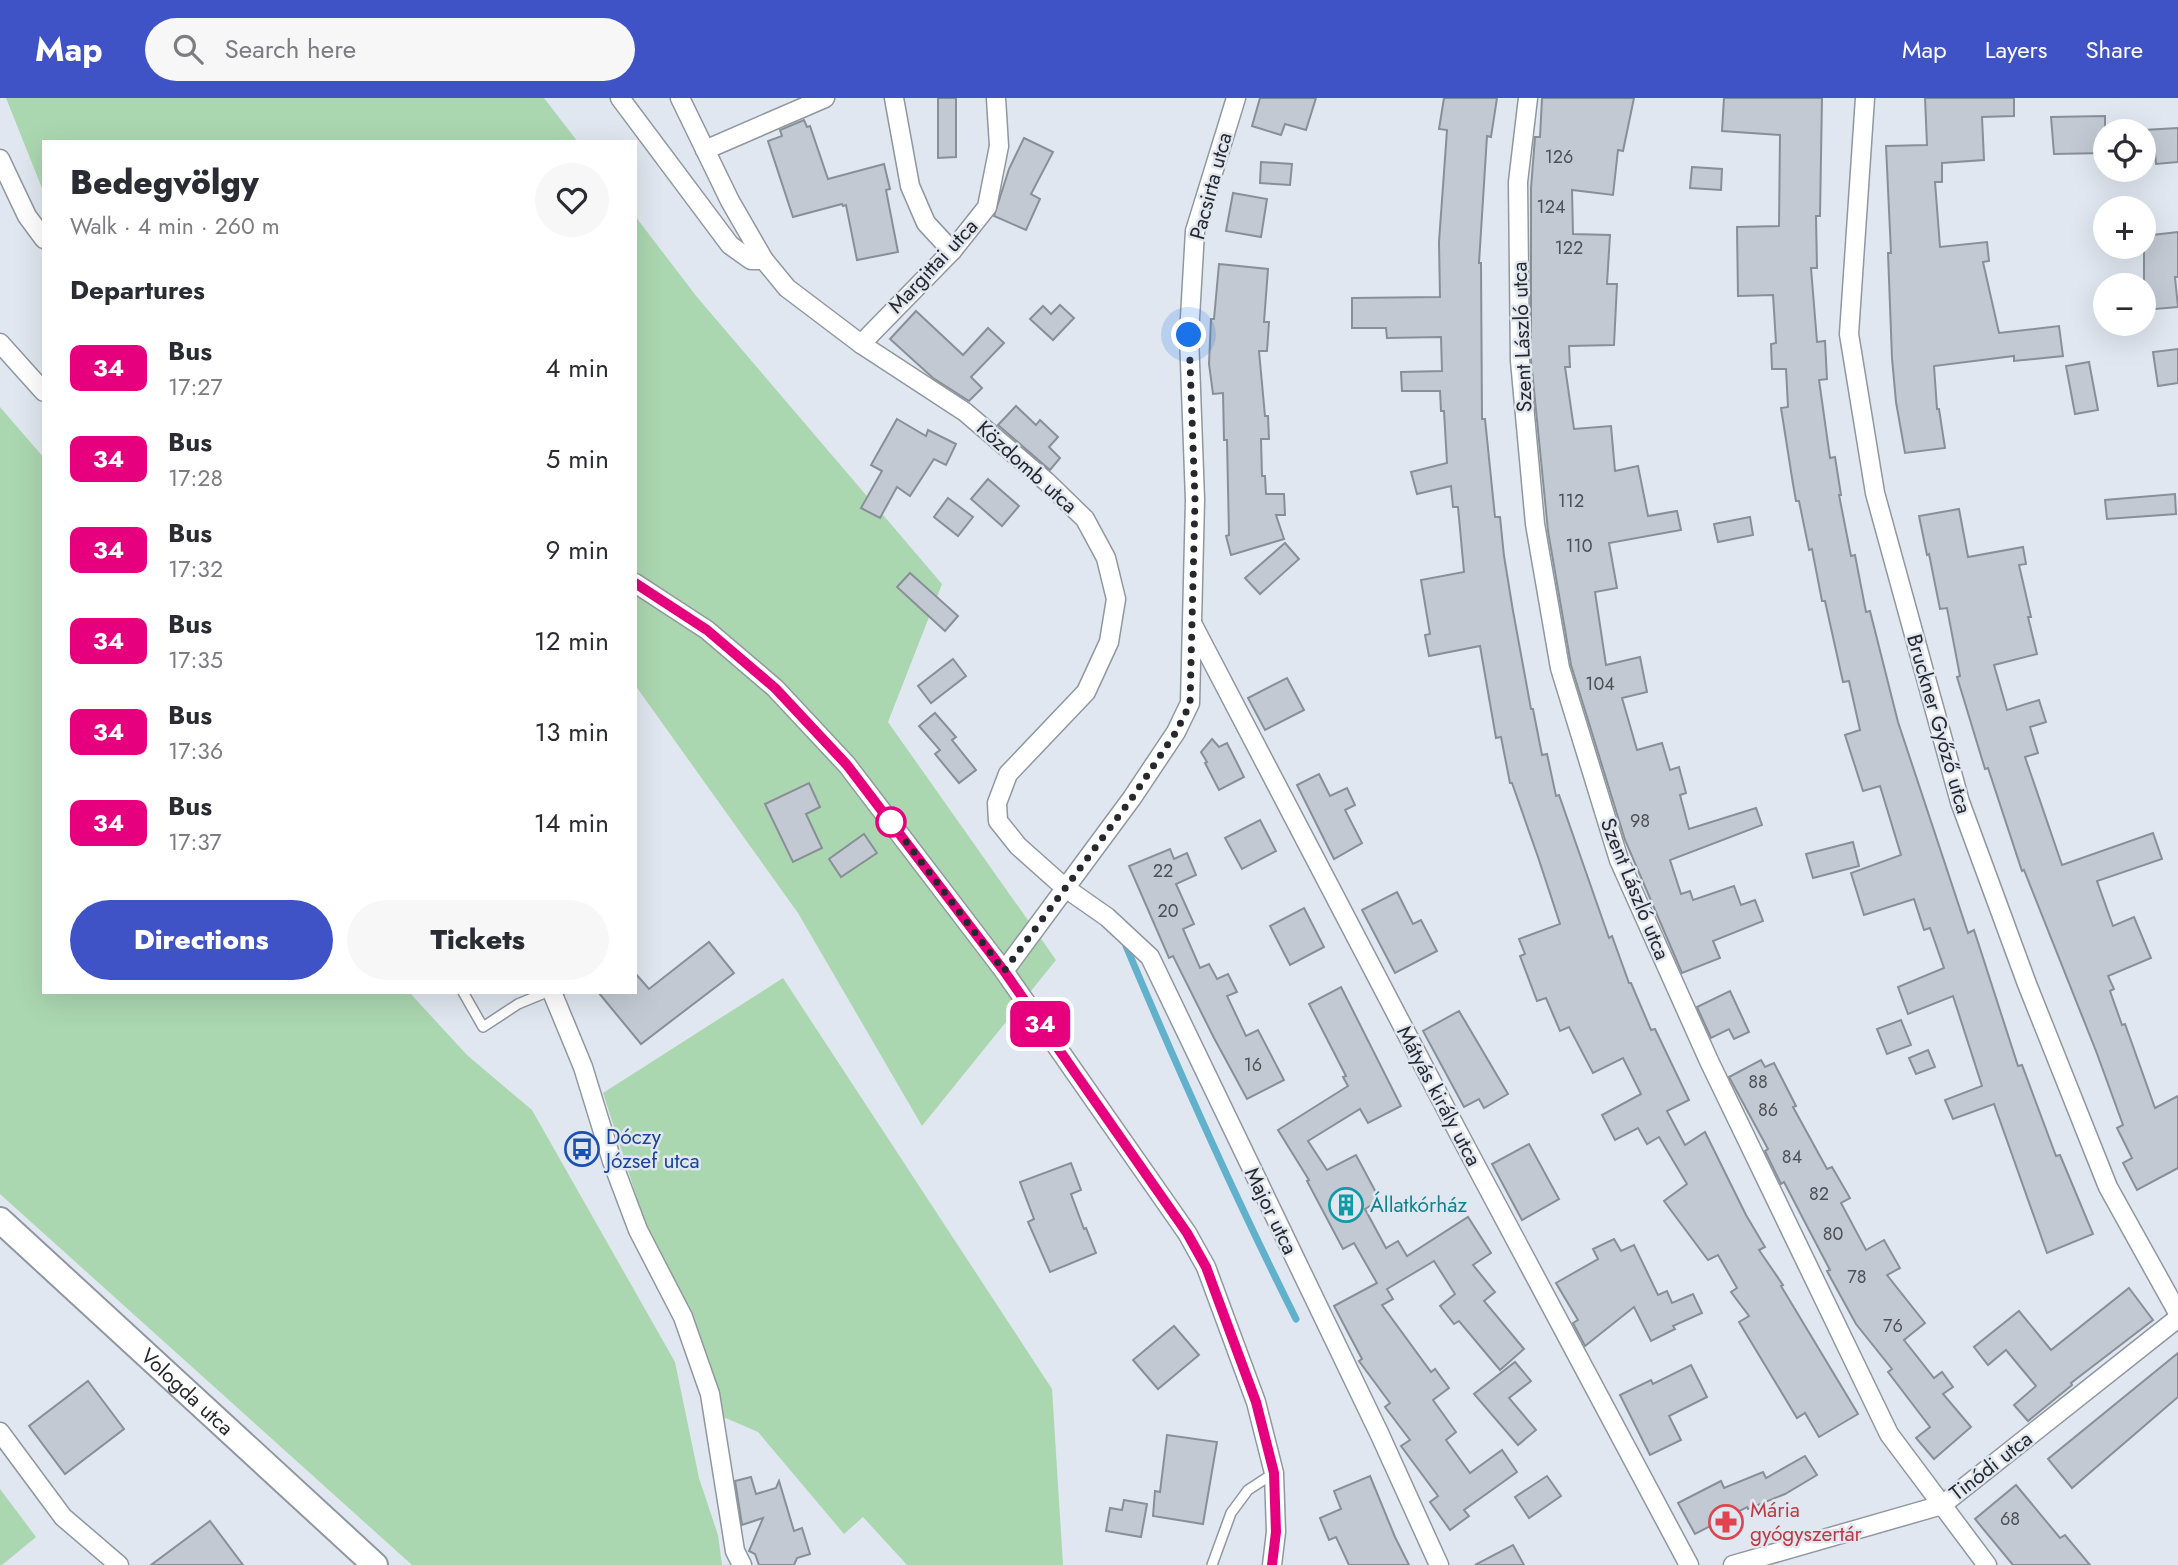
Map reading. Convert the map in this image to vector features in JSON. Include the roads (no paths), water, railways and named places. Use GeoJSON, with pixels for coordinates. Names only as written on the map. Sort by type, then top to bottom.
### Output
{"type":"FeatureCollection","features":[{"type":"Feature","properties":{"kind":"street"},"geometry":{"type":"LineString","coordinates":[[620,98],[730,245],[751,260],[764,260]]}},
{"type":"Feature","properties":{"kind":"street","name":"Közdomb utca"},"geometry":{"type":"LineString","coordinates":[[680,98],[764,260],[787,288],[861,344],[965,412],[1047,482],[1085,519],[1106,558],[1116,599],[1109,642],[1086,692],[1009,774],[997,803],[998,821],[1018,846],[1064,887]]}},
{"type":"Feature","properties":{"kind":"street"},"geometry":{"type":"LineString","coordinates":[[705,150],[825,98]]}},
{"type":"Feature","properties":{"kind":"street"},"geometry":{"type":"LineString","coordinates":[[894,98],[910,186],[926,223],[951,250]]}},
{"type":"Feature","properties":{"kind":"street","name":"Margittai utca"},"geometry":{"type":"LineString","coordinates":[[861,344],[951,250],[987,207],[999,146],[996,98]]}},
{"type":"Feature","properties":{"kind":"street","name":"Pacsirta utca"},"geometry":{"type":"LineString","coordinates":[[1004,971],[1132,798],[1176,732],[1190,704],[1195,500],[1189,335],[1195,231],[1236,98]]}},
{"type":"Feature","properties":{"kind":"street","name":"Szent László utca"},"geometry":{"type":"LineString","coordinates":[[1528,98],[1518,182],[1520,361],[1535,524],[1560,668],[1619,860],[1709,1061],[1889,1434],[1987,1565]]}},
{"type":"Feature","properties":{"kind":"street","name":"Bruckner Győző utca"},"geometry":{"type":"LineString","coordinates":[[1866,98],[1849,334],[1875,494],[1960,802],[2108,1187],[2178,1315]]}},
{"type":"Feature","properties":{"kind":"street"},"geometry":{"type":"LineString","coordinates":[[0,159],[27,216],[42,236]]}},
{"type":"Feature","properties":{"kind":"street"},"geometry":{"type":"LineString","coordinates":[[0,343],[42,390]]}},
{"type":"Feature","properties":{"kind":"street"},"geometry":{"type":"LineString","coordinates":[[637,584],[707,630],[775,688],[847,765],[1004,971],[1187,1233],[1206,1267],[1256,1402],[1274,1473],[1276,1532],[1272,1565]]}},
{"type":"Feature","properties":{"kind":"street","name":"Mátyás király utca"},"geometry":{"type":"LineString","coordinates":[[1193,625],[1483,1180],[1689,1565]]}},
{"type":"Feature","properties":{"kind":"street","name":"Major utca"},"geometry":{"type":"LineString","coordinates":[[1064,887],[1107,917],[1150,957],[1380,1435],[1439,1565]]}},
{"type":"Feature","properties":{"kind":"street"},"geometry":{"type":"LineString","coordinates":[[553,994],[583,1067],[612,1161],[638,1230],[682,1317],[710,1394],[735,1551],[742,1565]]}},
{"type":"Feature","properties":{"kind":"street","name":"Vologda utca"},"geometry":{"type":"LineString","coordinates":[[0,1220],[375,1565]]}},
{"type":"Feature","properties":{"kind":"street","name":"Tinódi utca"},"geometry":{"type":"LineString","coordinates":[[1733,1565],[1755,1562],[1942,1505],[2178,1315]]}},
{"type":"Feature","properties":{"kind":"street"},"geometry":{"type":"LineString","coordinates":[[0,1432],[63,1517],[119,1565]]}},
{"type":"Feature","properties":{"kind":"lane"},"geometry":{"type":"LineString","coordinates":[[464,994],[483,1027],[518,1004],[542,994]]}},
{"type":"Feature","properties":{"kind":"lane"},"geometry":{"type":"LineString","coordinates":[[1212,1565],[1231,1513],[1248,1490],[1274,1473]]}},
{"type":"Feature","properties":{"kind":"waterway"},"geometry":{"type":"LineString","coordinates":[[1126,946],[1208,1134],[1296,1319]]}},
{"type":"Feature","properties":{"kind":"place","name":"Dóczy József utca"},"geometry":{"type":"Point","coordinates":[582,1149]}},
{"type":"Feature","properties":{"kind":"place","name":"Állatkórház"},"geometry":{"type":"Point","coordinates":[1346,1205]}},
{"type":"Feature","properties":{"kind":"place","name":"Mária gyógyszertár"},"geometry":{"type":"Point","coordinates":[1726,1522]}}]}
